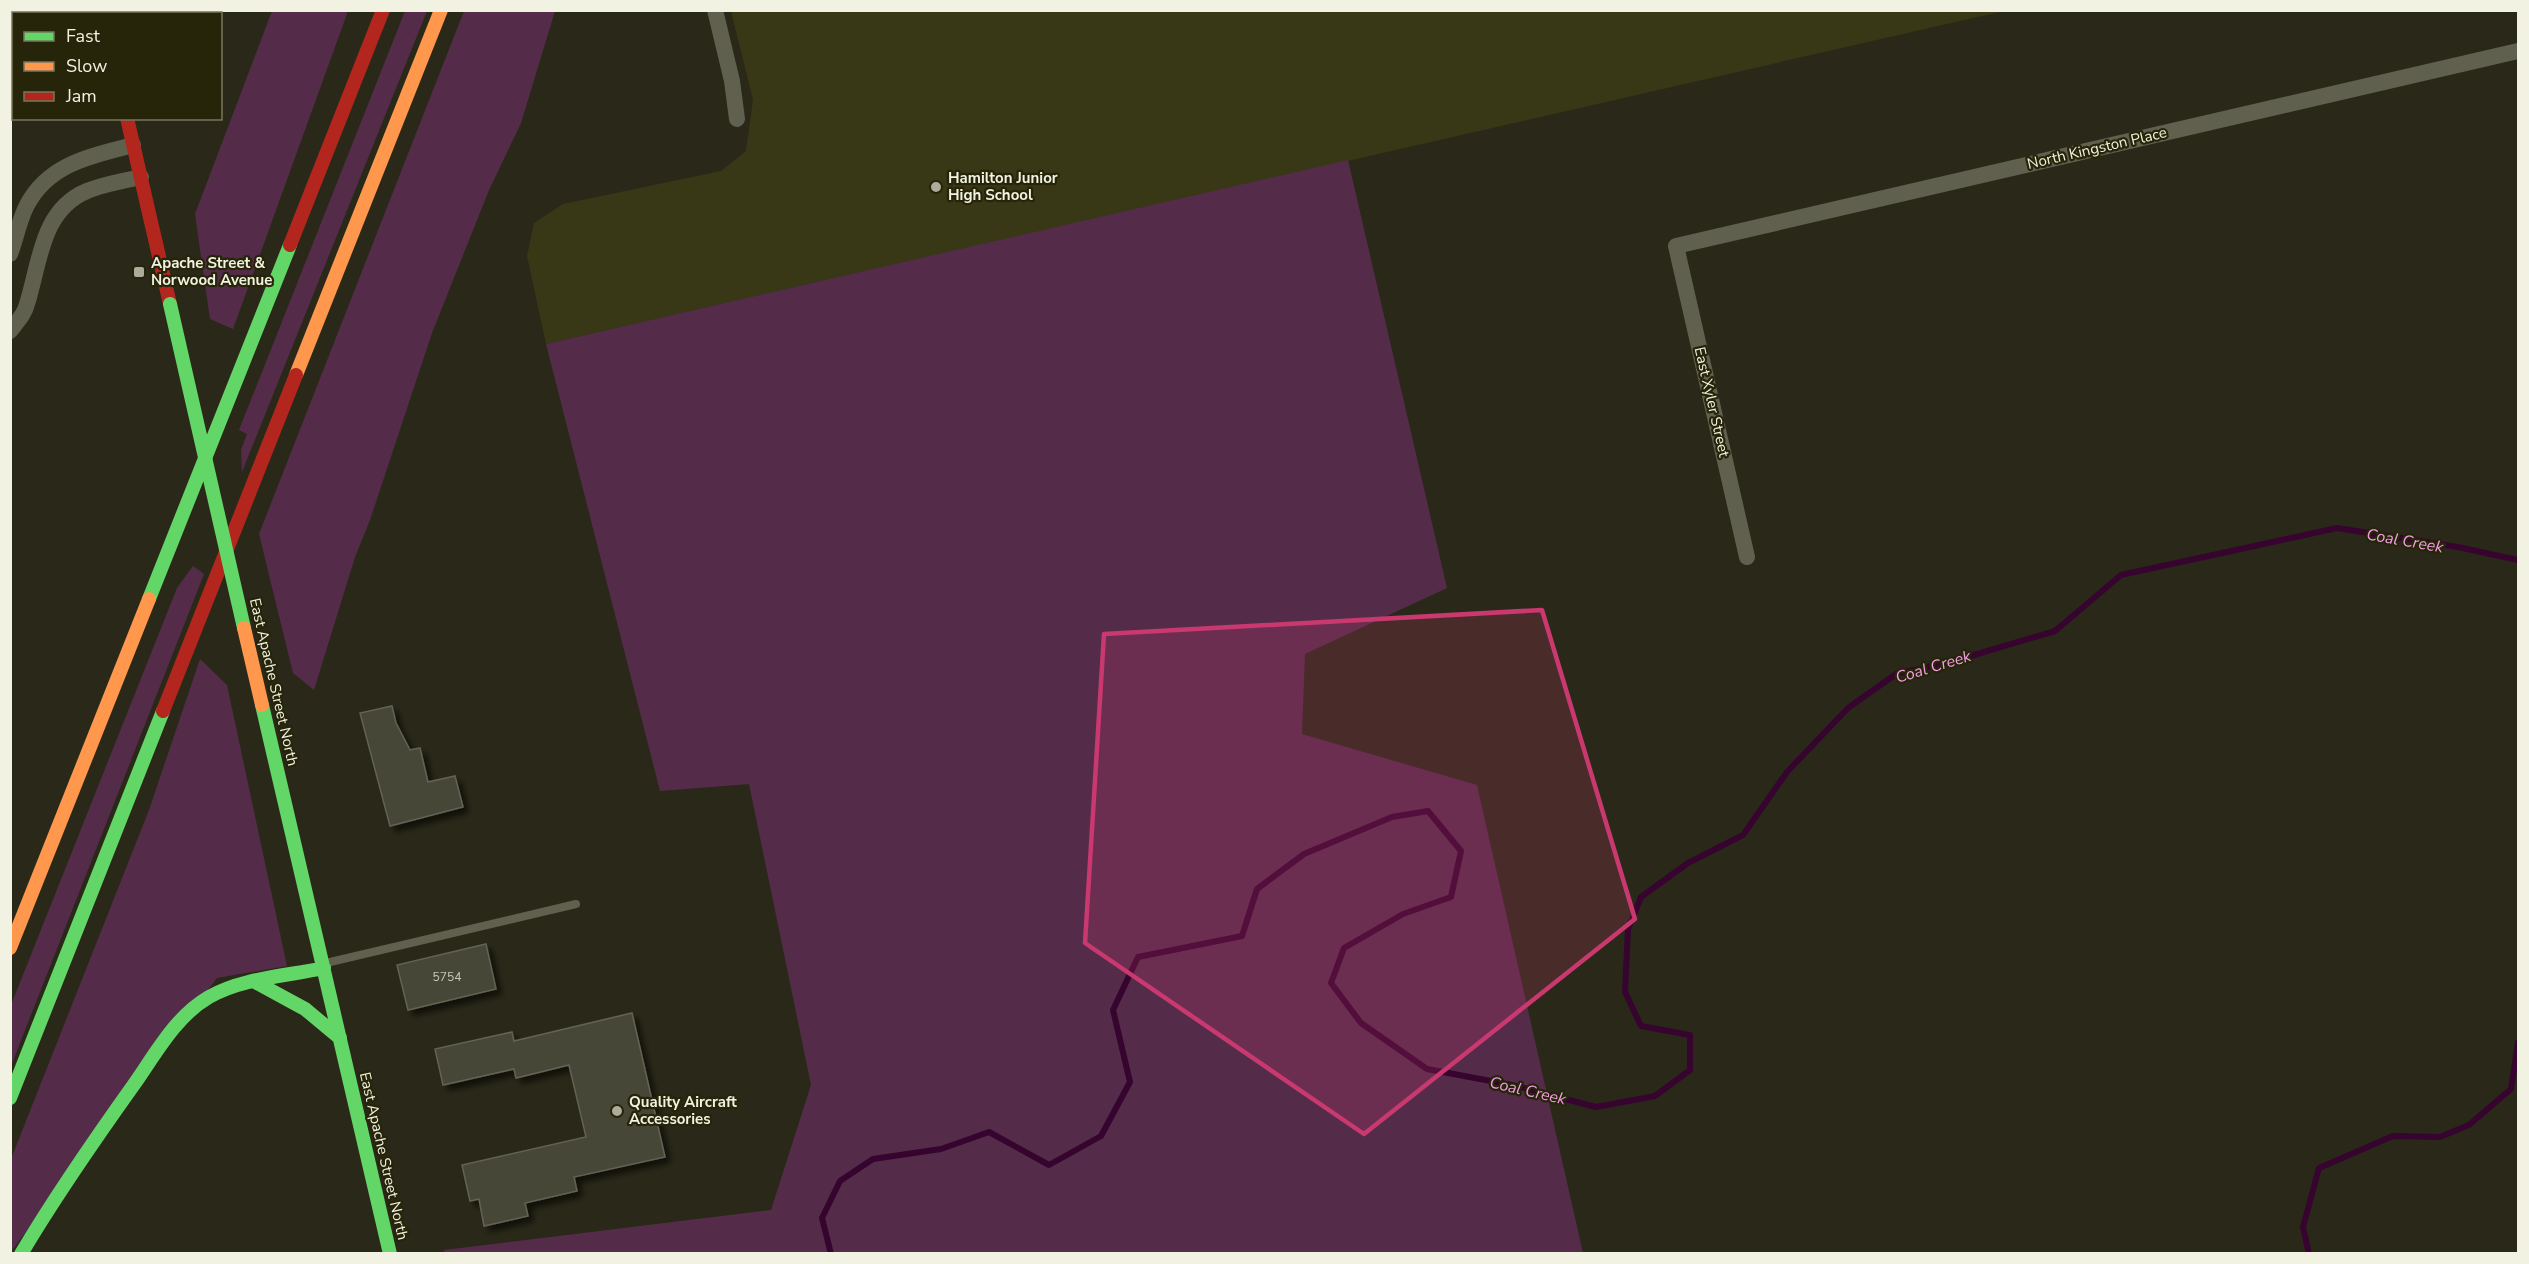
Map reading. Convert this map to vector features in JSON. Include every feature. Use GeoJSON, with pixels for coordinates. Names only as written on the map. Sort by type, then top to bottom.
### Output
{"type":"FeatureCollection","features":[{"type":"Feature","properties":{"kind":"main road"},"geometry":{"type":"LineString","coordinates":[[10,948],[383,10]]}},
{"type":"Feature","properties":{"kind":"main road"},"geometry":{"type":"LineString","coordinates":[[10,1098],[441,10]]}},
{"type":"Feature","properties":{"kind":"main road","name":"East Apache Street North"},"geometry":{"type":"LineString","coordinates":[[128,120],[390,1254]]}},
{"type":"Feature","properties":{"kind":"main road"},"geometry":{"type":"LineString","coordinates":[[21,1254],[40,1221],[109,1118],[170,1034],[191,1011],[210,997],[323,966]]}},
{"type":"Feature","properties":{"kind":"main road"},"geometry":{"type":"LineString","coordinates":[[257,983],[305,1010],[340,1038]]}},
{"type":"Feature","properties":{"kind":"street"},"geometry":{"type":"LineString","coordinates":[[715,10],[732,81],[737,119]]}},
{"type":"Feature","properties":{"kind":"street","name":"North Kingston Place"},"geometry":{"type":"LineString","coordinates":[[1676,246],[2518,51]]}},
{"type":"Feature","properties":{"kind":"street"},"geometry":{"type":"LineString","coordinates":[[10,254],[14,234],[26,206],[38,189],[64,167],[78,159],[134,145]]}},
{"type":"Feature","properties":{"kind":"street"},"geometry":{"type":"LineString","coordinates":[[10,331],[27,307],[51,222],[60,210],[85,192],[100,186],[141,177]]}},
{"type":"Feature","properties":{"kind":"street"},"geometry":{"type":"LineString","coordinates":[[14,234],[43,246]]}},
{"type":"Feature","properties":{"kind":"street","name":"East Xyler Street"},"geometry":{"type":"LineString","coordinates":[[1676,246],[1747,557]]}},
{"type":"Feature","properties":{"kind":"lane"},"geometry":{"type":"LineString","coordinates":[[323,966],[576,904]]}},
{"type":"Feature","properties":{"kind":"highlighted area"},"geometry":{"type":"Polygon","coordinates":[[[1542,610],[1635,919],[1364,1134],[1085,943],[1104,634],[1542,610]]]}},
{"type":"Feature","properties":{"kind":"shaded area"},"geometry":{"type":"Polygon","coordinates":[[[272,11],[348,11],[233,329],[210,319],[195,214],[272,11]]]}},
{"type":"Feature","properties":{"kind":"shaded area"},"geometry":{"type":"Polygon","coordinates":[[[405,11],[427,11],[242,472],[241,450],[247,434],[239,430],[405,11]]]}},
{"type":"Feature","properties":{"kind":"shaded area"},"geometry":{"type":"Polygon","coordinates":[[[464,11],[555,11],[521,123],[489,190],[432,333],[370,520],[355,557],[314,690],[293,673],[259,534],[464,11]]]}},
{"type":"Feature","properties":{"kind":"shaded area","name":"Hamilton Junior High School"},"geometry":{"type":"Polygon","coordinates":[[[731,11],[2004,11],[546,344],[527,256],[534,223],[563,204],[721,171],[746,151],[753,100],[731,11]]]}},
{"type":"Feature","properties":{"kind":"shaded area"},"geometry":{"type":"Polygon","coordinates":[[[1348,160],[1447,588],[1305,654],[1302,734],[1477,785],[1583,1253],[445,1253],[444,1250],[771,1210],[811,1085],[749,784],[660,791],[546,344],[1348,160]]]}},
{"type":"Feature","properties":{"kind":"shaded area"},"geometry":{"type":"Polygon","coordinates":[[[193,566],[204,574],[11,1066],[11,1005],[177,588],[193,566]]]}},
{"type":"Feature","properties":{"kind":"shaded area"},"geometry":{"type":"Polygon","coordinates":[[[200,659],[227,685],[287,966],[217,978],[11,1252],[11,1159],[149,810],[200,659]]]}},
{"type":"Feature","properties":{"kind":"building"},"geometry":{"type":"Polygon","coordinates":[[[392,706],[396,723],[410,750],[420,748],[428,782],[455,776],[463,807],[390,826],[360,713],[392,706]]]}},
{"type":"Feature","properties":{"kind":"building"},"geometry":{"type":"Polygon","coordinates":[[[486,944],[496,989],[408,1010],[397,965],[486,944]]]}},
{"type":"Feature","properties":{"kind":"building","name":"Quality Aircraft Accessories"},"geometry":{"type":"Polygon","coordinates":[[[632,1013],[665,1157],[574,1177],[577,1191],[525,1203],[528,1216],[484,1226],[479,1199],[470,1201],[462,1165],[586,1137],[569,1065],[516,1078],[514,1069],[443,1085],[435,1049],[512,1032],[514,1041],[632,1013]]]}},
{"type":"Feature","properties":{"kind":"waterway","name":"Coal Creek"},"geometry":{"type":"LineString","coordinates":[[831,1254],[822,1218],[840,1181],[873,1159],[941,1149],[989,1132],[1049,1165],[1101,1136],[1130,1082],[1113,1010],[1138,957],[1242,936],[1257,889],[1304,854],[1392,817],[1428,811],[1461,851],[1451,897],[1403,914],[1344,948],[1331,983],[1361,1023],[1427,1069],[1512,1085],[1596,1107],[1655,1096],[1690,1070],[1690,1035],[1641,1026],[1625,992],[1628,929],[1641,897],[1688,863],[1743,835],[1787,772],[1848,708],[1896,674],[1954,661],[2055,631],[2121,575],[2337,528],[2458,547],[2518,560]]}},
{"type":"Feature","properties":{"kind":"waterway","name":"Coal Creek"},"geometry":{"type":"LineString","coordinates":[[2309,1254],[2303,1227],[2319,1168],[2393,1136],[2440,1137],[2469,1125],[2511,1089],[2518,1042]]}},
{"type":"Feature","properties":{"kind":"traffic: fast"},"geometry":{"type":"LineString","coordinates":[[149,599],[290,245]]}},
{"type":"Feature","properties":{"kind":"traffic: fast"},"geometry":{"type":"LineString","coordinates":[[170,304],[244,628]]}},
{"type":"Feature","properties":{"kind":"traffic: fast"},"geometry":{"type":"LineString","coordinates":[[262,705],[390,1254]]}},
{"type":"Feature","properties":{"kind":"traffic: fast"},"geometry":{"type":"LineString","coordinates":[[10,1098],[163,711]]}},
{"type":"Feature","properties":{"kind":"traffic: fast"},"geometry":{"type":"LineString","coordinates":[[21,1254],[91,1146],[159,1048],[186,1014],[209,997],[236,986],[265,978],[324,968]]}},
{"type":"Feature","properties":{"kind":"traffic: fast"},"geometry":{"type":"LineString","coordinates":[[257,983],[305,1009],[340,1038]]}},
{"type":"Feature","properties":{"kind":"traffic: slow"},"geometry":{"type":"LineString","coordinates":[[296,375],[441,10]]}},
{"type":"Feature","properties":{"kind":"traffic: slow"},"geometry":{"type":"LineString","coordinates":[[10,948],[149,599]]}},
{"type":"Feature","properties":{"kind":"traffic: slow"},"geometry":{"type":"LineString","coordinates":[[244,628],[262,705]]}},
{"type":"Feature","properties":{"kind":"traffic: jam"},"geometry":{"type":"LineString","coordinates":[[290,245],[383,10]]}},
{"type":"Feature","properties":{"kind":"traffic: jam"},"geometry":{"type":"LineString","coordinates":[[127,120],[170,304]]}},
{"type":"Feature","properties":{"kind":"traffic: jam"},"geometry":{"type":"LineString","coordinates":[[163,711],[296,375]]}},
{"type":"Feature","properties":{"kind":"place","name":"Hamilton Junior High School"},"geometry":{"type":"Point","coordinates":[936,187]}},
{"type":"Feature","properties":{"kind":"place","name":"Apache Street & Norwood Avenue"},"geometry":{"type":"Point","coordinates":[139,272]}},
{"type":"Feature","properties":{"kind":"place","name":"Quality Aircraft Accessories"},"geometry":{"type":"Point","coordinates":[617,1111]}}]}
